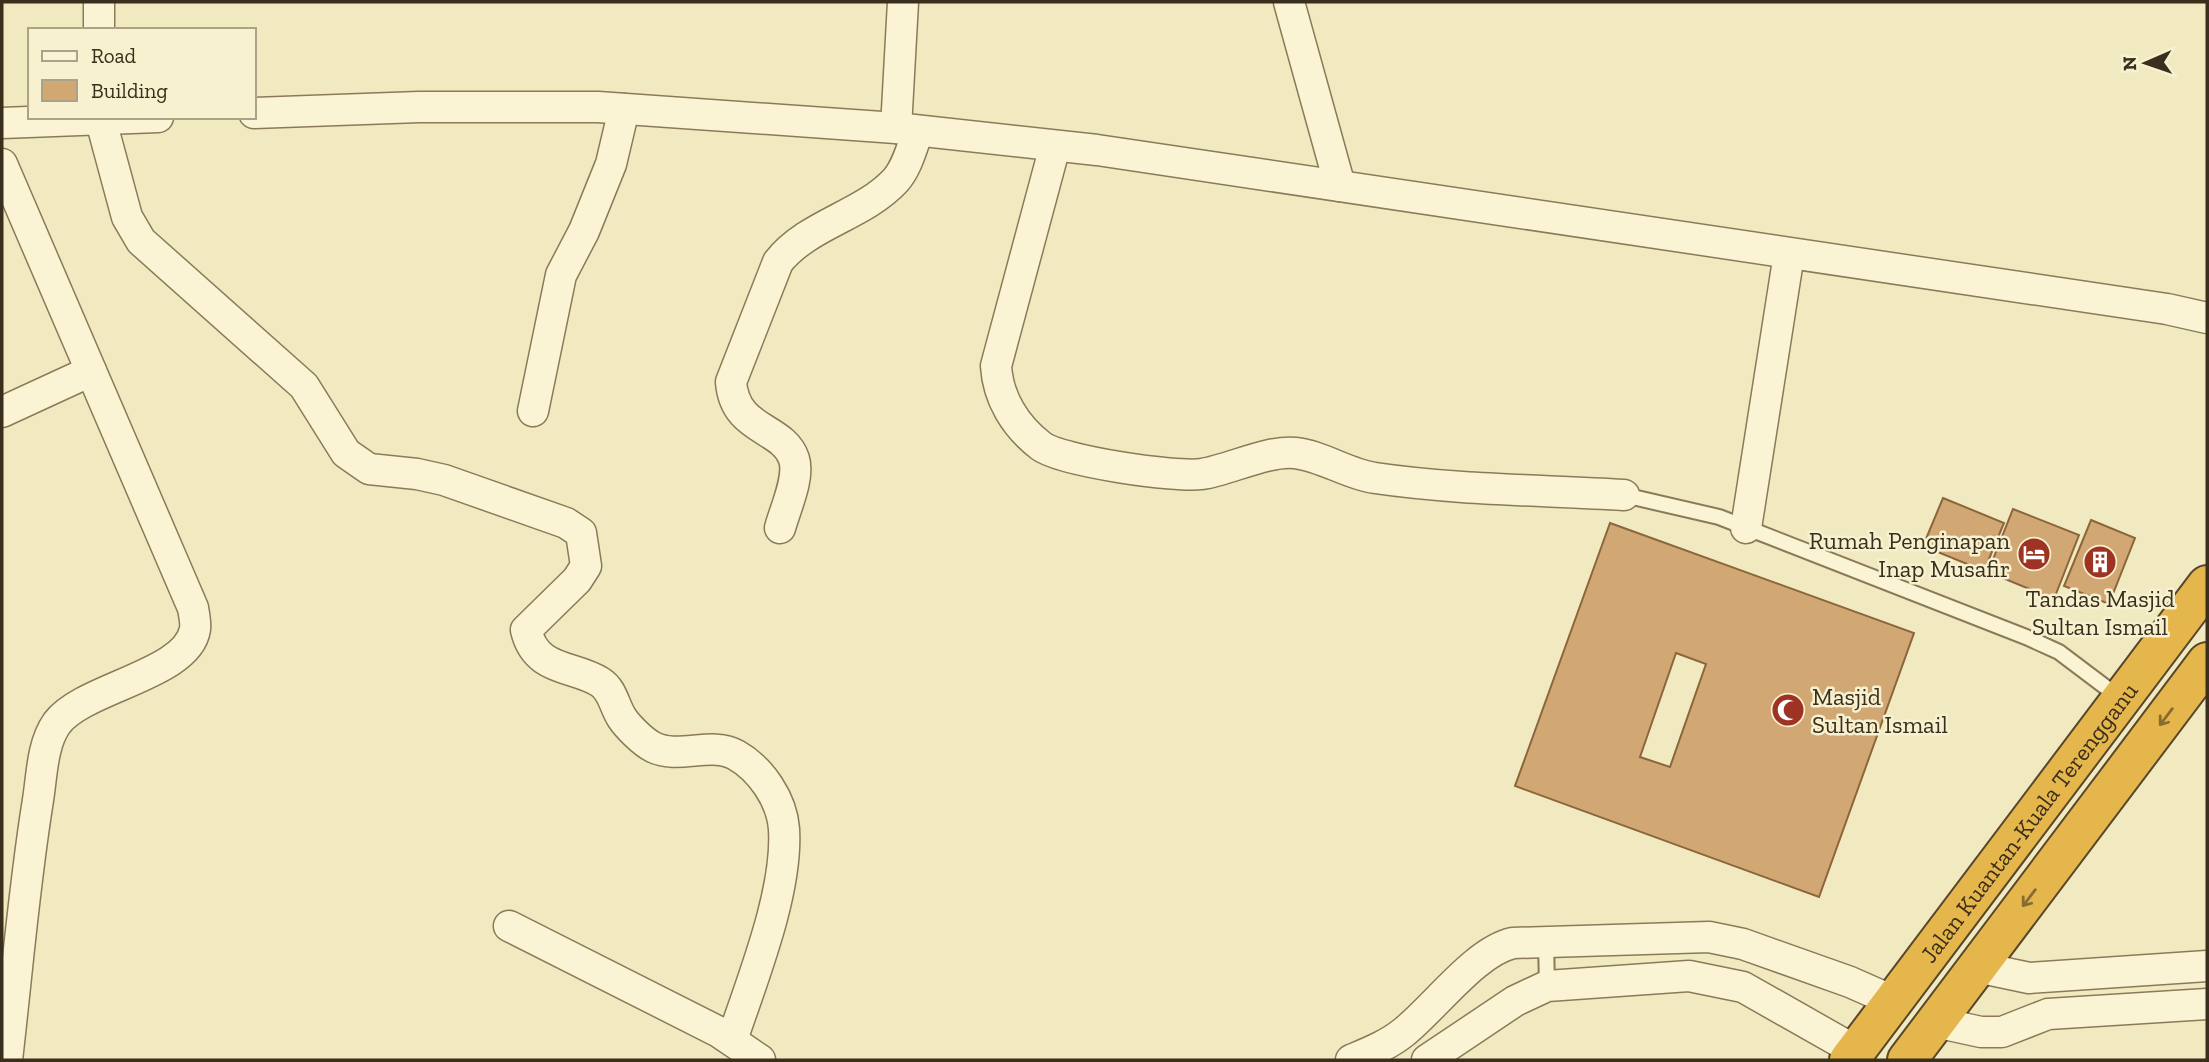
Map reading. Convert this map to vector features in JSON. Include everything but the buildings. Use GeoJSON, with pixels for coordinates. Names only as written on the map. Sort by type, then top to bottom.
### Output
{"type":"FeatureCollection","features":[{"type":"Feature","properties":{"kind":"highway","name":"Jalan Kuantan-Kuala Terengganu"},"geometry":{"type":"LineString","coordinates":[[1852,1056],[2207,584]]}},
{"type":"Feature","properties":{"kind":"highway","name":"Jalan Kuantan-Kuala Terengganu"},"geometry":{"type":"LineString","coordinates":[[1907,1060],[2207,662]]}},
{"type":"Feature","properties":{"kind":"street"},"geometry":{"type":"LineString","coordinates":[[99,2],[99,28]]}},
{"type":"Feature","properties":{"kind":"street"},"geometry":{"type":"LineString","coordinates":[[780,527],[794,473],[794,458],[783,445],[742,413],[733,400],[732,382],[778,262],[790,247],[806,235],[845,217],[894,181],[904,167],[889,128],[903,2]]}},
{"type":"Feature","properties":{"kind":"street"},"geometry":{"type":"LineString","coordinates":[[1289,2],[1339,186]]}},
{"type":"Feature","properties":{"kind":"street"},"geometry":{"type":"LineString","coordinates":[[256,113],[419,107],[624,109],[889,128],[1055,146],[1339,186],[2167,309],[2207,318]]}},
{"type":"Feature","properties":{"kind":"street"},"geometry":{"type":"LineString","coordinates":[[533,411],[561,275],[607,177],[624,109]]}},
{"type":"Feature","properties":{"kind":"street"},"geometry":{"type":"LineString","coordinates":[[2,123],[80,119]]}},
{"type":"Feature","properties":{"kind":"street"},"geometry":{"type":"LineString","coordinates":[[100,119],[127,217],[141,241],[304,386],[346,453],[369,469],[444,480],[566,523],[581,533],[586,566],[577,580],[528,626],[533,643],[557,668],[601,682],[608,688],[622,718],[651,746],[662,750],[726,750],[754,768],[769,786],[784,827],[780,879],[759,959],[732,1040]]}},
{"type":"Feature","properties":{"kind":"street"},"geometry":{"type":"LineString","coordinates":[[1055,146],[996,366],[997,386],[1009,412],[1042,447],[1067,455],[1167,475],[1202,474],[1290,453],[1309,455],[1372,477],[1500,489],[1624,495]]}},
{"type":"Feature","properties":{"kind":"street"},"geometry":{"type":"LineString","coordinates":[[2,164],[193,608],[195,630],[187,645],[173,659],[70,709],[57,724],[47,745],[31,842],[7,1060]]}},
{"type":"Feature","properties":{"kind":"street"},"geometry":{"type":"LineString","coordinates":[[1746,528],[1788,254]]}},
{"type":"Feature","properties":{"kind":"street"},"geometry":{"type":"LineString","coordinates":[[2,412],[91,371]]}},
{"type":"Feature","properties":{"kind":"street"},"geometry":{"type":"LineString","coordinates":[[509,926],[732,1040],[760,1060]]}},
{"type":"Feature","properties":{"kind":"street"},"geometry":{"type":"LineString","coordinates":[[1351,1060],[1386,1045],[1404,1032],[1496,947],[1546,942],[1709,937],[1744,944],[1850,982],[1893,1001]]}},
{"type":"Feature","properties":{"kind":"street"},"geometry":{"type":"LineString","coordinates":[[1977,967],[2029,978],[2207,966]]}},
{"type":"Feature","properties":{"kind":"street"},"geometry":{"type":"LineString","coordinates":[[1427,1060],[1515,1001],[1547,986],[1689,976],[1743,987],[1763,996],[1852,1056]]}},
{"type":"Feature","properties":{"kind":"street"},"geometry":{"type":"LineString","coordinates":[[1936,1022],[1981,1031],[2002,1032],[2048,1014],[2207,1004]]}},
{"type":"Feature","properties":{"kind":"lane"},"geometry":{"type":"LineString","coordinates":[[1624,495],[1719,517],[2059,652],[2121,699]]}},
{"type":"Feature","properties":{"kind":"lane"},"geometry":{"type":"LineString","coordinates":[[1546,942],[1547,986]]}},
{"type":"Feature","properties":{"kind":"place","name":"Rumah Penginapan Inap Musafir"},"geometry":{"type":"Point","coordinates":[2034,554]}},
{"type":"Feature","properties":{"kind":"place","name":"Tandas Masjid Sultan Ismail"},"geometry":{"type":"Point","coordinates":[2100,562]}},
{"type":"Feature","properties":{"kind":"place","name":"Masjid Sultan Ismail"},"geometry":{"type":"Point","coordinates":[1788,710]}}]}
